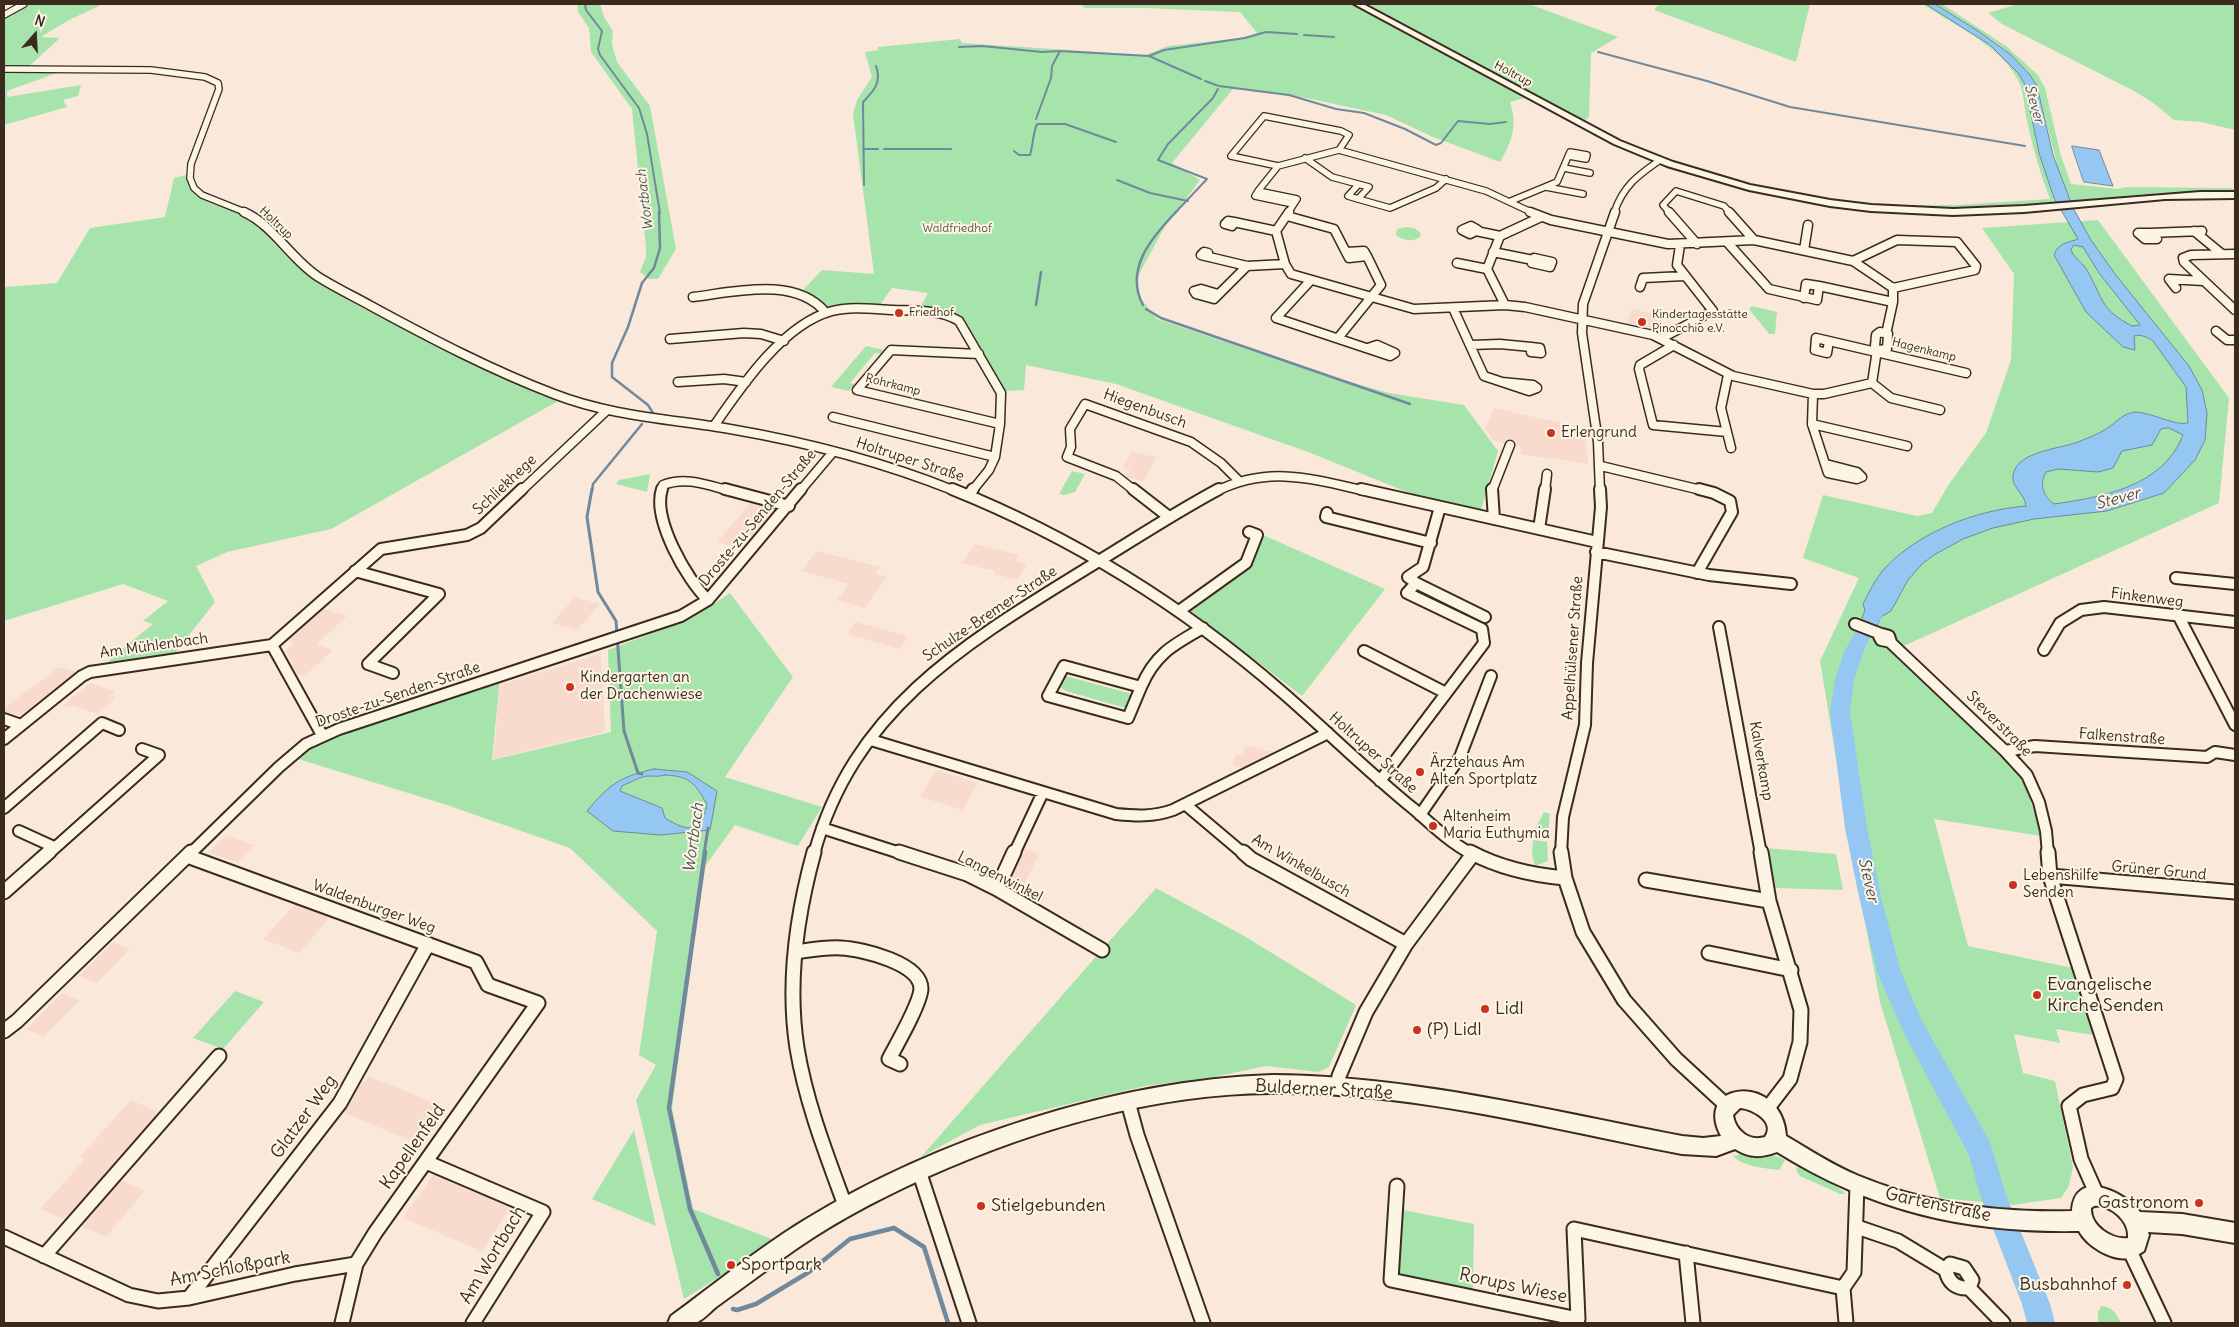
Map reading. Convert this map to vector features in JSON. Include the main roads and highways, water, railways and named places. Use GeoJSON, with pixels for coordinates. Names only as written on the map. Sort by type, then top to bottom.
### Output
{"type":"FeatureCollection","features":[{"type":"Feature","properties":{"kind":"main road","name":"Holtrup"},"geometry":{"type":"LineString","coordinates":[[1358,4],[1583,126],[1660,160],[1756,188],[1851,205],[1952,212],[2054,207],[2168,196],[2235,196]]}},
{"type":"Feature","properties":{"kind":"main road","name":"Bulderner Straße"},"geometry":{"type":"LineString","coordinates":[[678,1323],[810,1228],[919,1171],[998,1138],[1047,1122],[1128,1102],[1236,1086],[1285,1084],[1338,1086],[1466,1104],[1704,1148],[1727,1144],[1736,1139]]}},
{"type":"Feature","properties":{"kind":"main road"},"geometry":{"type":"LineString","coordinates":[[1738,1098],[1745,1098],[1767,1109],[1776,1123],[1776,1140],[1772,1146],[1759,1149],[1744,1145],[1726,1127],[1724,1119],[1726,1105],[1738,1098]]}},
{"type":"Feature","properties":{"kind":"main road","name":"Gartenstraße"},"geometry":{"type":"LineString","coordinates":[[1776,1140],[1808,1160],[1858,1185],[1885,1195],[1926,1206],[1986,1217],[2027,1221],[2083,1221]]}},
{"type":"Feature","properties":{"kind":"main road"},"geometry":{"type":"LineString","coordinates":[[2097,1195],[2118,1203],[2135,1221],[2140,1239],[2136,1246],[2129,1249],[2106,1245],[2089,1230],[2083,1221],[2080,1210],[2082,1202],[2088,1196],[2097,1195]]}},
{"type":"Feature","properties":{"kind":"main road"},"geometry":{"type":"LineString","coordinates":[[2135,1221],[2182,1224],[2235,1233]]}},
{"type":"Feature","properties":{"kind":"water"},"geometry":{"type":"Polygon","coordinates":[[[1926,4],[1935,4],[1978,31],[2010,54],[2030,75],[2037,86],[2053,155],[2073,208],[2091,240],[2115,274],[2189,366],[2202,390],[2207,413],[2205,440],[2195,460],[2164,493],[2107,511],[2034,519],[1993,528],[1963,539],[1934,555],[1922,564],[1908,580],[1891,611],[1881,617],[1877,625],[1862,618],[1865,610],[1863,604],[1882,572],[1899,555],[1932,533],[1950,525],[1988,512],[2026,506],[2013,479],[2016,467],[2022,461],[2040,452],[2093,436],[2132,412],[2143,413],[2177,423],[2188,423],[2186,387],[2153,341],[2144,336],[2137,335],[2134,336],[2135,350],[2123,347],[2086,312],[2054,255],[2060,246],[2078,239],[2054,198],[2039,153],[2025,85],[2019,74],[1990,45],[1926,4]],[[2074,245],[2071,250],[2072,253],[2086,269],[2108,309],[2132,326],[2140,325],[2099,273],[2083,247],[2074,245]],[[2169,428],[2161,429],[2152,445],[2122,451],[2113,468],[2098,472],[2058,469],[2046,472],[2043,481],[2045,494],[2054,504],[2092,498],[2111,493],[2146,478],[2161,467],[2174,453],[2183,435],[2169,428]]]}},
{"type":"Feature","properties":{"kind":"water"},"geometry":{"type":"Polygon","coordinates":[[[2072,146],[2099,150],[2113,186],[2084,182],[2072,146]]]}},
{"type":"Feature","properties":{"kind":"water"},"geometry":{"type":"Polygon","coordinates":[[[654,769],[687,772],[717,791],[710,830],[660,835],[613,831],[587,811],[602,794],[616,783],[632,775],[654,769]],[[674,776],[642,777],[622,786],[620,791],[662,808],[665,818],[673,823],[686,828],[692,828],[700,821],[707,805],[691,782],[674,776]]]}},
{"type":"Feature","properties":{"kind":"waterway","name":"Wortbach"},"geometry":{"type":"LineString","coordinates":[[585,4],[586,10],[602,31],[598,49],[600,55],[639,108],[647,134],[660,213]]}},
{"type":"Feature","properties":{"kind":"waterway"},"geometry":{"type":"LineString","coordinates":[[1149,56],[1164,50],[1245,38],[1266,32],[1297,34]]}},
{"type":"Feature","properties":{"kind":"waterway"},"geometry":{"type":"LineString","coordinates":[[1304,35],[1334,37]]}},
{"type":"Feature","properties":{"kind":"waterway"},"geometry":{"type":"LineString","coordinates":[[959,47],[982,46],[1042,52],[1060,51]]}},
{"type":"Feature","properties":{"kind":"waterway"},"geometry":{"type":"LineString","coordinates":[[1036,119],[1051,78],[1052,66],[1060,51]]}},
{"type":"Feature","properties":{"kind":"waterway"},"geometry":{"type":"LineString","coordinates":[[1060,51],[1149,56]]}},
{"type":"Feature","properties":{"kind":"waterway"},"geometry":{"type":"LineString","coordinates":[[1598,52],[1707,81],[1790,107],[2025,146]]}},
{"type":"Feature","properties":{"kind":"waterway"},"geometry":{"type":"LineString","coordinates":[[1149,56],[1201,79]]}},
{"type":"Feature","properties":{"kind":"waterway"},"geometry":{"type":"LineString","coordinates":[[864,149],[863,102],[876,86],[878,77],[876,66]]}},
{"type":"Feature","properties":{"kind":"waterway"},"geometry":{"type":"LineString","coordinates":[[1205,81],[1219,86],[1289,95],[1336,109],[1364,113],[1405,129],[1436,145],[1441,143],[1458,121],[1490,124],[1506,122]]}},
{"type":"Feature","properties":{"kind":"waterway"},"geometry":{"type":"LineString","coordinates":[[1187,201],[1207,179],[1158,160],[1168,144],[1213,98],[1218,89]]}},
{"type":"Feature","properties":{"kind":"waterway"},"geometry":{"type":"LineString","coordinates":[[1014,151],[1019,155],[1030,155],[1037,124],[1065,124],[1116,142]]}},
{"type":"Feature","properties":{"kind":"waterway"},"geometry":{"type":"LineString","coordinates":[[864,149],[878,149]]}},
{"type":"Feature","properties":{"kind":"waterway"},"geometry":{"type":"LineString","coordinates":[[864,149],[864,185]]}},
{"type":"Feature","properties":{"kind":"waterway"},"geometry":{"type":"LineString","coordinates":[[884,149],[951,149]]}},
{"type":"Feature","properties":{"kind":"waterway"},"geometry":{"type":"LineString","coordinates":[[1117,180],[1150,193],[1187,201]]}},
{"type":"Feature","properties":{"kind":"waterway"},"geometry":{"type":"LineString","coordinates":[[1175,213],[1187,201]]}},
{"type":"Feature","properties":{"kind":"waterway","name":"Wortbach"},"geometry":{"type":"LineString","coordinates":[[653,413],[648,405],[612,377],[612,363],[628,327],[642,283],[654,268],[660,248],[659,212]]}},
{"type":"Feature","properties":{"kind":"waterway"},"geometry":{"type":"LineString","coordinates":[[1143,305],[1138,292],[1137,279],[1143,254],[1158,232],[1176,212]]}},
{"type":"Feature","properties":{"kind":"waterway"},"geometry":{"type":"LineString","coordinates":[[1036,305],[1041,272]]}},
{"type":"Feature","properties":{"kind":"waterway"},"geometry":{"type":"LineString","coordinates":[[1146,309],[1161,318],[1410,404]]}},
{"type":"Feature","properties":{"kind":"waterway","name":"Wortbach"},"geometry":{"type":"LineString","coordinates":[[592,491],[593,484],[642,424]]}},
{"type":"Feature","properties":{"kind":"waterway","name":"Wortbach"},"geometry":{"type":"LineString","coordinates":[[592,489],[587,517],[598,592],[616,621],[624,731],[638,773],[642,774]]}},
{"type":"Feature","properties":{"kind":"waterway","name":"Stever"},"geometry":{"type":"LineString","coordinates":[[1884,600],[1853,652],[1844,680],[1840,711],[1856,828],[1870,897],[1889,972],[1913,1027],[1981,1151],[1993,1195],[2036,1304],[2041,1323]]}},
{"type":"Feature","properties":{"kind":"waterway","name":"Wortbach"},"geometry":{"type":"LineString","coordinates":[[704,854],[708,828]]}},
{"type":"Feature","properties":{"kind":"waterway","name":"Wortbach"},"geometry":{"type":"LineString","coordinates":[[705,852],[669,1108],[690,1209],[718,1274]]}},
{"type":"Feature","properties":{"kind":"waterway","name":"Wortbach"},"geometry":{"type":"LineString","coordinates":[[733,1309],[737,1310],[756,1304],[809,1272],[850,1239],[894,1228],[924,1247],[948,1323]]}},
{"type":"Feature","properties":{"kind":"place","name":"Friedhof"},"geometry":{"type":"Point","coordinates":[899,313]}},
{"type":"Feature","properties":{"kind":"place","name":"Kindertagesstätte Pinocchio e.V."},"geometry":{"type":"Point","coordinates":[1642,322]}},
{"type":"Feature","properties":{"kind":"place","name":"Erlengrund"},"geometry":{"type":"Point","coordinates":[1551,433]}},
{"type":"Feature","properties":{"kind":"place","name":"Kindergarten an der Drachenwiese"},"geometry":{"type":"Point","coordinates":[570,687]}},
{"type":"Feature","properties":{"kind":"place","name":"Ärztehaus Am Alten Sportplatz"},"geometry":{"type":"Point","coordinates":[1420,772]}},
{"type":"Feature","properties":{"kind":"place","name":"Altenheim Maria Euthymia"},"geometry":{"type":"Point","coordinates":[1433,826]}},
{"type":"Feature","properties":{"kind":"place","name":"Lebenshilfe Senden"},"geometry":{"type":"Point","coordinates":[2013,885]}},
{"type":"Feature","properties":{"kind":"place","name":"Evangelische Kirche Senden"},"geometry":{"type":"Point","coordinates":[2037,995]}},
{"type":"Feature","properties":{"kind":"place","name":"Lidl"},"geometry":{"type":"Point","coordinates":[1485,1009]}},
{"type":"Feature","properties":{"kind":"place","name":"(P) Lidl"},"geometry":{"type":"Point","coordinates":[1417,1030]}},
{"type":"Feature","properties":{"kind":"place","name":"Gastronom"},"geometry":{"type":"Point","coordinates":[2199,1203]}},
{"type":"Feature","properties":{"kind":"place","name":"Stielgebunden"},"geometry":{"type":"Point","coordinates":[981,1206]}},
{"type":"Feature","properties":{"kind":"place","name":"Sportpark"},"geometry":{"type":"Point","coordinates":[731,1265]}},
{"type":"Feature","properties":{"kind":"place","name":"Busbahnhof"},"geometry":{"type":"Point","coordinates":[2127,1285]}},
{"type":"Feature","properties":{"kind":"park label","name":"Waldfriedhof"},"geometry":{"type":"Point","coordinates":[957,229]}}]}
